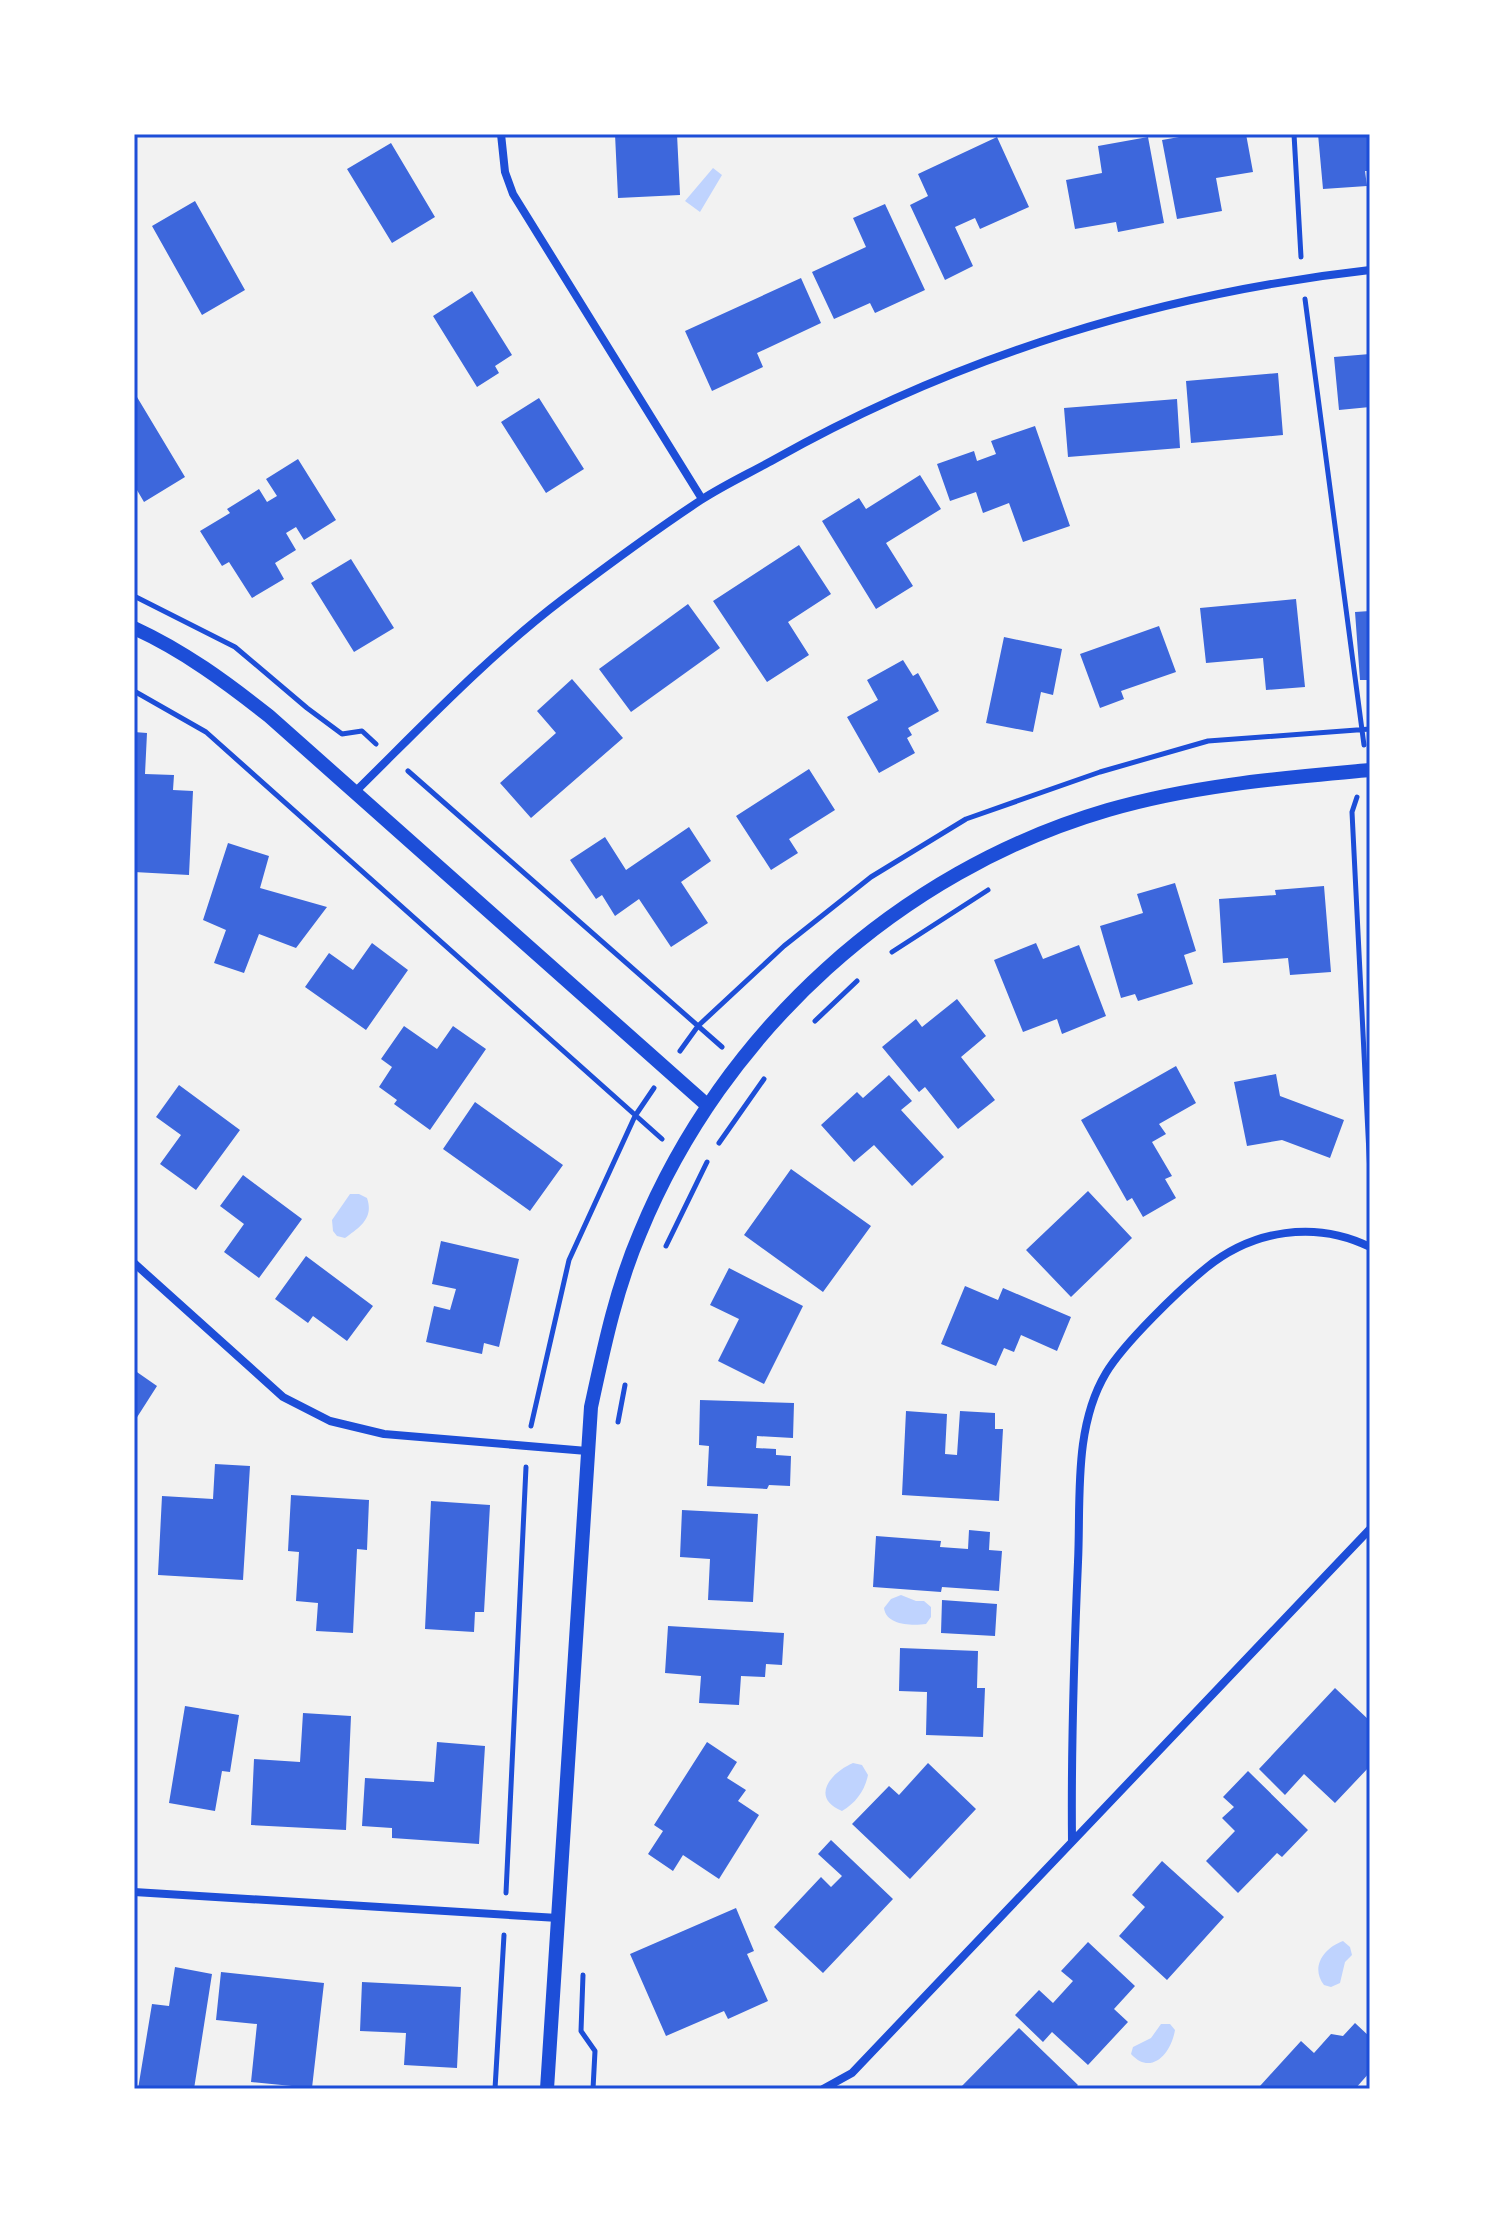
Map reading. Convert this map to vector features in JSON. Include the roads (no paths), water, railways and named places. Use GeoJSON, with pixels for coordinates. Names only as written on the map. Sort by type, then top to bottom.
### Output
{"type":"FeatureCollection","features":[{"type":"Feature","properties":{"kind":"street"},"geometry":{"type":"LineString","coordinates":[[501,134],[505,172],[513,194],[702,499]]}},
{"type":"Feature","properties":{"kind":"street"},"geometry":{"type":"LineString","coordinates":[[355,792],[475,674],[562,600],[702,499],[831,427],[968,367],[1138,312],[1181,301],[1370,270]]}},
{"type":"Feature","properties":{"kind":"street"},"geometry":{"type":"LineString","coordinates":[[134,628],[168,644],[219,676],[269,716],[708,1106]]}},
{"type":"Feature","properties":{"kind":"street"},"geometry":{"type":"LineString","coordinates":[[547,2089],[591,1407],[609,1318],[640,1232],[679,1154],[708,1106],[738,1061],[800,992],[876,926],[919,897],[1009,847],[1107,810],[1208,786],[1369,770]]}},
{"type":"Feature","properties":{"kind":"street"},"geometry":{"type":"LineString","coordinates":[[1072,1840],[1071,1726],[1084,1434],[1106,1373],[1127,1346],[1198,1275],[1222,1256],[1250,1241],[1303,1231],[1328,1233],[1370,1247]]}},
{"type":"Feature","properties":{"kind":"street"},"geometry":{"type":"LineString","coordinates":[[134,1263],[283,1397],[330,1421],[384,1434],[587,1451]]}},
{"type":"Feature","properties":{"kind":"street"},"geometry":{"type":"LineString","coordinates":[[823,2089],[852,2073],[1370,1529]]}},
{"type":"Feature","properties":{"kind":"street"},"geometry":{"type":"LineString","coordinates":[[134,1892],[558,1918]]}},
{"type":"Feature","properties":{"kind":"water"},"geometry":{"type":"Polygon","coordinates":[[[713,168],[722,175],[700,212],[685,201],[713,168]]]}},
{"type":"Feature","properties":{"kind":"water"},"geometry":{"type":"Polygon","coordinates":[[[350,1194],[367,1198],[369,1211],[360,1226],[345,1238],[333,1231],[332,1220],[350,1194]]]}},
{"type":"Feature","properties":{"kind":"water"},"geometry":{"type":"Polygon","coordinates":[[[901,1595],[924,1601],[931,1607],[931,1617],[926,1624],[907,1624],[889,1618],[884,1608],[891,1599],[901,1595]]]}},
{"type":"Feature","properties":{"kind":"water"},"geometry":{"type":"Polygon","coordinates":[[[853,1763],[862,1765],[868,1775],[859,1796],[842,1811],[832,1805],[825,1792],[832,1778],[853,1763]]]}},
{"type":"Feature","properties":{"kind":"water"},"geometry":{"type":"Polygon","coordinates":[[[1343,1941],[1350,1947],[1352,1955],[1345,1962],[1340,1983],[1331,1987],[1324,1985],[1318,1972],[1321,1959],[1330,1948],[1343,1941]]]}},
{"type":"Feature","properties":{"kind":"water"},"geometry":{"type":"Polygon","coordinates":[[[1161,2024],[1170,2024],[1175,2030],[1165,2054],[1153,2062],[1138,2060],[1131,2054],[1133,2047],[1151,2038],[1161,2024]]]}}]}
